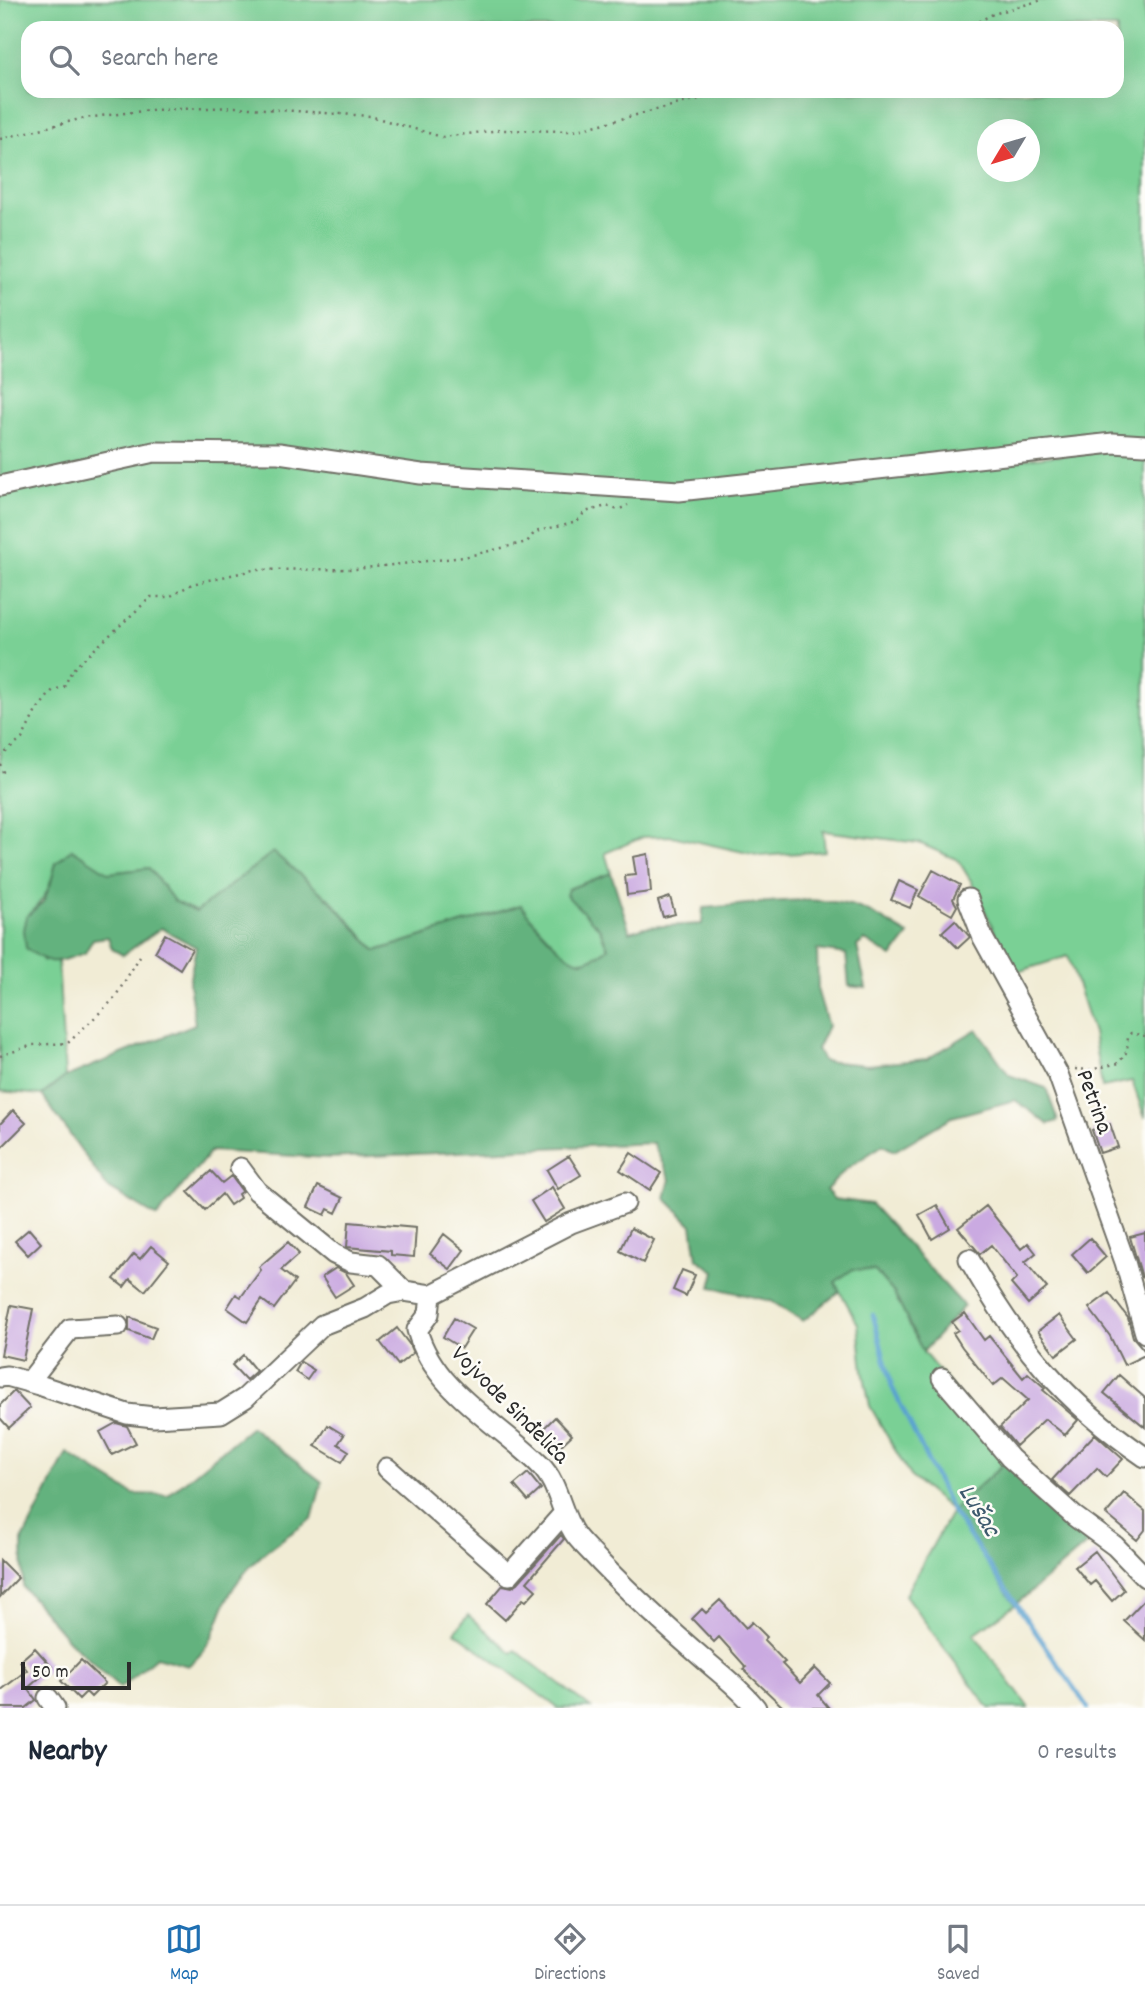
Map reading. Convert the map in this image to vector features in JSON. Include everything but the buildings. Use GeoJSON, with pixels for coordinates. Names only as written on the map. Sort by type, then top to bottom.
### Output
{"type":"FeatureCollection","features":[{"type":"Feature","properties":{"kind":"street"},"geometry":{"type":"LineString","coordinates":[[0,486],[155,452],[279,453],[421,474],[679,491],[1113,443],[1145,445]]}},
{"type":"Feature","properties":{"kind":"street","name":"Petrina"},"geometry":{"type":"LineString","coordinates":[[968,899],[983,938],[1058,1074],[1125,1262],[1145,1333]]}},
{"type":"Feature","properties":{"kind":"street"},"geometry":{"type":"LineString","coordinates":[[240,1168],[257,1191],[334,1254],[351,1262],[377,1265],[404,1291]]}},
{"type":"Feature","properties":{"kind":"street"},"geometry":{"type":"LineString","coordinates":[[0,1377],[7,1376],[29,1382],[127,1414],[154,1417],[221,1413],[262,1384],[322,1325],[345,1317],[388,1294],[404,1291],[431,1295],[571,1223],[625,1203]]}},
{"type":"Feature","properties":{"kind":"street"},"geometry":{"type":"LineString","coordinates":[[969,1259],[997,1309],[1031,1356],[1070,1398],[1114,1436],[1145,1457]]}},
{"type":"Feature","properties":{"kind":"street","name":"Vojvode Sinđelića"},"geometry":{"type":"LineString","coordinates":[[431,1295],[429,1314],[417,1330],[432,1367],[462,1398],[512,1438],[542,1468],[556,1487],[564,1513],[575,1535],[618,1580],[756,1708]]}},
{"type":"Feature","properties":{"kind":"street"},"geometry":{"type":"LineString","coordinates":[[29,1382],[70,1329],[118,1326]]}},
{"type":"Feature","properties":{"kind":"street"},"geometry":{"type":"LineString","coordinates":[[942,1378],[1010,1458],[1074,1516],[1115,1546],[1145,1577]]}},
{"type":"Feature","properties":{"kind":"street"},"geometry":{"type":"LineString","coordinates":[[387,1468],[509,1575],[564,1513]]}},
{"type":"Feature","properties":{"kind":"path"},"geometry":{"type":"LineString","coordinates":[[980,21],[993,14],[1042,0]]}},
{"type":"Feature","properties":{"kind":"path"},"geometry":{"type":"LineString","coordinates":[[0,139],[84,118],[151,110],[235,107],[370,116],[442,136],[500,130],[574,131],[703,98]]}},
{"type":"Feature","properties":{"kind":"path"},"geometry":{"type":"LineString","coordinates":[[0,757],[22,738],[36,711],[53,690],[64,687],[72,670],[151,597],[169,597],[192,584],[253,570],[356,569],[464,557],[527,542],[535,532],[577,521],[585,512],[607,506],[618,510],[637,500]]}},
{"type":"Feature","properties":{"kind":"path"},"geometry":{"type":"LineString","coordinates":[[0,764],[3,772],[0,776]]}},
{"type":"Feature","properties":{"kind":"path"},"geometry":{"type":"LineString","coordinates":[[0,1056],[33,1045],[68,1043],[114,999],[140,956]]}},
{"type":"Feature","properties":{"kind":"path"},"geometry":{"type":"LineString","coordinates":[[1058,1074],[1119,1063],[1127,1051],[1128,1035],[1131,1033],[1145,1036]]}},
{"type":"Feature","properties":{"kind":"green space"},"geometry":{"type":"Polygon","coordinates":[[[0,0],[1145,0],[1145,443],[679,489],[154,449],[0,484],[0,0]]]}},
{"type":"Feature","properties":{"kind":"green space"},"geometry":{"type":"Polygon","coordinates":[[[1145,447],[1145,1118],[1132,1081],[1102,1087],[1093,1033],[1068,956],[1014,973],[971,881],[958,860],[919,843],[823,831],[825,851],[761,856],[672,836],[643,837],[605,853],[611,873],[568,889],[600,930],[608,949],[583,961],[576,960],[559,948],[521,905],[376,951],[331,900],[309,885],[196,912],[174,901],[149,868],[109,873],[56,863],[46,892],[27,916],[43,961],[58,961],[65,1077],[42,1095],[0,1091],[0,488],[155,453],[279,455],[679,493],[1145,447]]]}},
{"type":"Feature","properties":{"kind":"green space"},"geometry":{"type":"Polygon","coordinates":[[[72,849],[109,873],[149,868],[174,901],[196,912],[273,852],[331,901],[376,951],[521,905],[559,948],[576,960],[590,959],[608,948],[600,929],[566,895],[568,889],[611,873],[630,932],[645,927],[702,924],[703,908],[810,900],[854,906],[909,935],[892,957],[865,940],[857,946],[866,988],[849,986],[846,954],[817,950],[818,992],[828,1026],[817,1049],[823,1061],[868,1065],[927,1059],[977,1029],[1009,1075],[1046,1088],[1058,1121],[1048,1124],[1015,1100],[952,1117],[894,1151],[883,1145],[846,1169],[826,1190],[834,1199],[871,1204],[964,1306],[923,1352],[894,1293],[875,1271],[853,1269],[835,1282],[839,1292],[803,1321],[771,1301],[711,1287],[715,1271],[697,1259],[692,1225],[665,1198],[670,1179],[653,1143],[329,1158],[211,1151],[157,1217],[107,1187],[42,1095],[65,1077],[195,1024],[189,983],[196,947],[161,928],[123,955],[112,949],[108,937],[93,939],[85,953],[60,961],[48,961],[26,948],[24,930],[27,916],[43,902],[56,863],[72,849]]]}},
{"type":"Feature","properties":{"kind":"green space"},"geometry":{"type":"Polygon","coordinates":[[[853,1268],[875,1271],[894,1293],[923,1352],[1010,1458],[952,1511],[910,1476],[870,1406],[858,1324],[835,1282],[853,1268]]]}},
{"type":"Feature","properties":{"kind":"green space"},"geometry":{"type":"Polygon","coordinates":[[[251,1427],[322,1482],[312,1519],[269,1549],[242,1576],[228,1598],[206,1648],[188,1666],[156,1657],[120,1688],[68,1640],[23,1587],[22,1541],[67,1453],[133,1494],[168,1495],[251,1427]]]}},
{"type":"Feature","properties":{"kind":"green space"},"geometry":{"type":"Polygon","coordinates":[[[1010,1458],[1099,1534],[1015,1605],[952,1511],[1010,1458]]]}},
{"type":"Feature","properties":{"kind":"green space"},"geometry":{"type":"Polygon","coordinates":[[[952,1511],[1015,1605],[974,1634],[1029,1708],[989,1708],[905,1595],[952,1511]]]}},
{"type":"Feature","properties":{"kind":"green space"},"geometry":{"type":"Polygon","coordinates":[[[468,1615],[512,1653],[515,1650],[591,1708],[558,1708],[455,1632],[468,1615]]]}},
{"type":"Feature","properties":{"kind":"waterway","name":"Lušac"},"geometry":{"type":"LineString","coordinates":[[873,1315],[892,1387],[952,1511],[1088,1708]]}}]}
